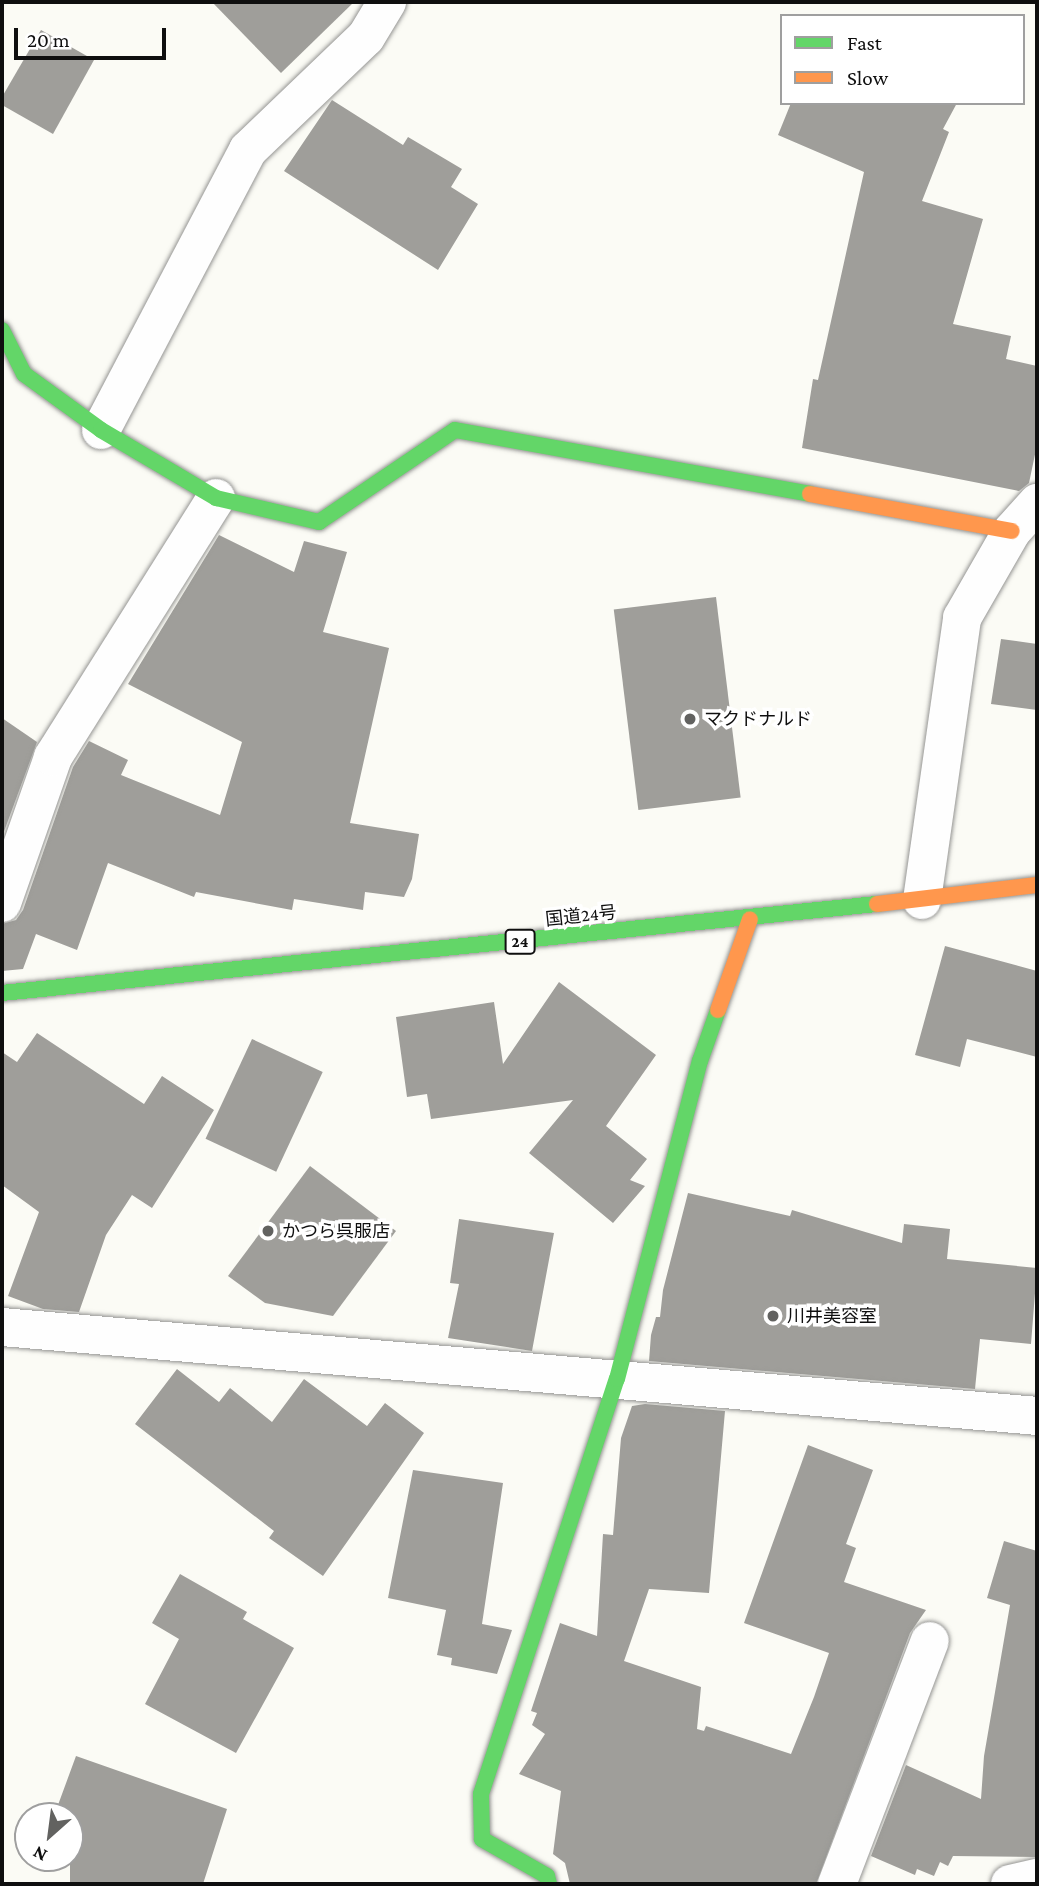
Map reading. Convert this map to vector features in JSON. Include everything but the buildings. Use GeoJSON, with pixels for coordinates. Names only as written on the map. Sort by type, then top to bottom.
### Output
{"type":"FeatureCollection","features":[{"type":"Feature","properties":{"kind":"main road"},"geometry":{"type":"LineString","coordinates":[[2,330],[24,374],[101,430],[216,498],[319,522],[454,430],[1012,531]]}},
{"type":"Feature","properties":{"kind":"main road","name":"国道24号"},"geometry":{"type":"LineString","coordinates":[[2,993],[750,919],[1037,885]]}},
{"type":"Feature","properties":{"kind":"main road"},"geometry":{"type":"LineString","coordinates":[[549,1884],[547,1876],[482,1839],[481,1794],[617,1379],[700,1061],[750,919]]}},
{"type":"Feature","properties":{"kind":"street"},"geometry":{"type":"LineString","coordinates":[[101,430],[248,150],[366,37],[387,2]]}},
{"type":"Feature","properties":{"kind":"street"},"geometry":{"type":"LineString","coordinates":[[2,903],[53,757],[216,498]]}},
{"type":"Feature","properties":{"kind":"street"},"geometry":{"type":"LineString","coordinates":[[922,900],[962,618],[1012,531],[1037,503]]}},
{"type":"Feature","properties":{"kind":"street"},"geometry":{"type":"LineString","coordinates":[[2,1327],[1037,1416]]}},
{"type":"Feature","properties":{"kind":"street"},"geometry":{"type":"LineString","coordinates":[[837,1884],[930,1641]]}},
{"type":"Feature","properties":{"kind":"street"},"geometry":{"type":"LineString","coordinates":[[1010,1884],[1037,1878]]}},
{"type":"Feature","properties":{"kind":"traffic: fast"},"geometry":{"type":"LineString","coordinates":[[2,330],[24,374],[101,430],[216,498],[319,522],[455,430],[810,494]]}},
{"type":"Feature","properties":{"kind":"traffic: fast"},"geometry":{"type":"LineString","coordinates":[[2,993],[877,904]]}},
{"type":"Feature","properties":{"kind":"traffic: fast"},"geometry":{"type":"LineString","coordinates":[[549,1884],[547,1876],[482,1839],[481,1794],[617,1379],[700,1061],[718,1010]]}},
{"type":"Feature","properties":{"kind":"traffic: slow"},"geometry":{"type":"LineString","coordinates":[[810,494],[1012,531]]}},
{"type":"Feature","properties":{"kind":"traffic: slow"},"geometry":{"type":"LineString","coordinates":[[877,904],[1037,885]]}},
{"type":"Feature","properties":{"kind":"traffic: slow"},"geometry":{"type":"LineString","coordinates":[[718,1010],[750,919]]}},
{"type":"Feature","properties":{"kind":"place","name":"マクドナルド"},"geometry":{"type":"Point","coordinates":[690,719]}},
{"type":"Feature","properties":{"kind":"place","name":"かつら呉服店"},"geometry":{"type":"Point","coordinates":[268,1231]}},
{"type":"Feature","properties":{"kind":"place","name":"川井美容室"},"geometry":{"type":"Point","coordinates":[773,1316]}}]}
